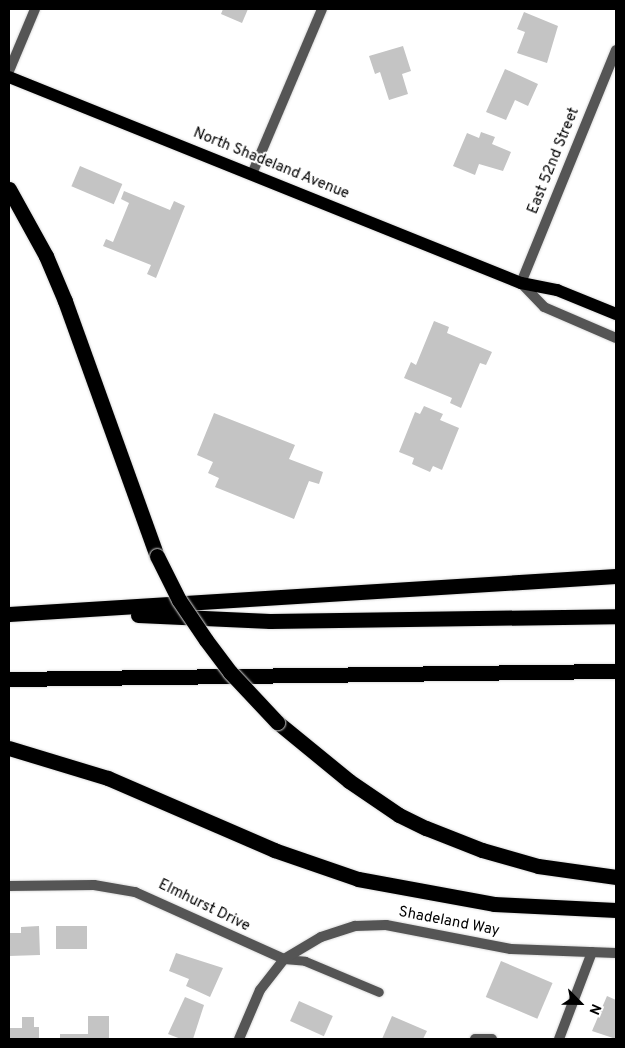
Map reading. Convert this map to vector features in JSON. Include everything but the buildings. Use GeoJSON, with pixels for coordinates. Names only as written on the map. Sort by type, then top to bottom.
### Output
{"type":"FeatureCollection","features":[{"type":"Feature","properties":{"kind":"highway"},"geometry":{"type":"LineString","coordinates":[[9,189],[35,233],[65,301],[157,556],[179,600],[235,678],[277,722],[349,782],[399,815],[482,850],[538,866],[616,877]]}},
{"type":"Feature","properties":{"kind":"highway"},"geometry":{"type":"LineString","coordinates":[[9,614],[69,612],[343,592],[616,576]]}},
{"type":"Feature","properties":{"kind":"highway"},"geometry":{"type":"LineString","coordinates":[[69,612],[270,621],[616,616]]}},
{"type":"Feature","properties":{"kind":"highway"},"geometry":{"type":"LineString","coordinates":[[9,679],[616,671]]}},
{"type":"Feature","properties":{"kind":"highway"},"geometry":{"type":"LineString","coordinates":[[9,748],[108,778],[274,850],[358,879],[494,904],[616,910]]}},
{"type":"Feature","properties":{"kind":"main road","name":"North Shadeland Avenue"},"geometry":{"type":"LineString","coordinates":[[9,77],[521,282],[557,290],[616,314]]}},
{"type":"Feature","properties":{"kind":"street"},"geometry":{"type":"LineString","coordinates":[[9,71],[35,9]]}},
{"type":"Feature","properties":{"kind":"street"},"geometry":{"type":"LineString","coordinates":[[252,174],[322,9]]}},
{"type":"Feature","properties":{"kind":"street","name":"East 52nd Street"},"geometry":{"type":"LineString","coordinates":[[521,282],[616,50]]}},
{"type":"Feature","properties":{"kind":"street","name":"North Shadeland Avenue"},"geometry":{"type":"LineString","coordinates":[[521,282],[544,307],[616,338]]}},
{"type":"Feature","properties":{"kind":"street","name":"Elmhurst Drive"},"geometry":{"type":"LineString","coordinates":[[9,886],[94,885],[135,892],[284,959]]}},
{"type":"Feature","properties":{"kind":"street","name":"Shadeland Way"},"geometry":{"type":"LineString","coordinates":[[284,959],[330,934],[368,925],[386,925],[511,949],[616,954]]}},
{"type":"Feature","properties":{"kind":"street"},"geometry":{"type":"LineString","coordinates":[[559,1039],[592,952]]}},
{"type":"Feature","properties":{"kind":"street"},"geometry":{"type":"LineString","coordinates":[[238,1039],[260,990],[284,959]]}},
{"type":"Feature","properties":{"kind":"street"},"geometry":{"type":"LineString","coordinates":[[475,1039],[492,1039]]}},
{"type":"Feature","properties":{"kind":"lane","name":"Elmhurst Drive"},"geometry":{"type":"LineString","coordinates":[[284,959],[305,961],[379,992]]}}]}
